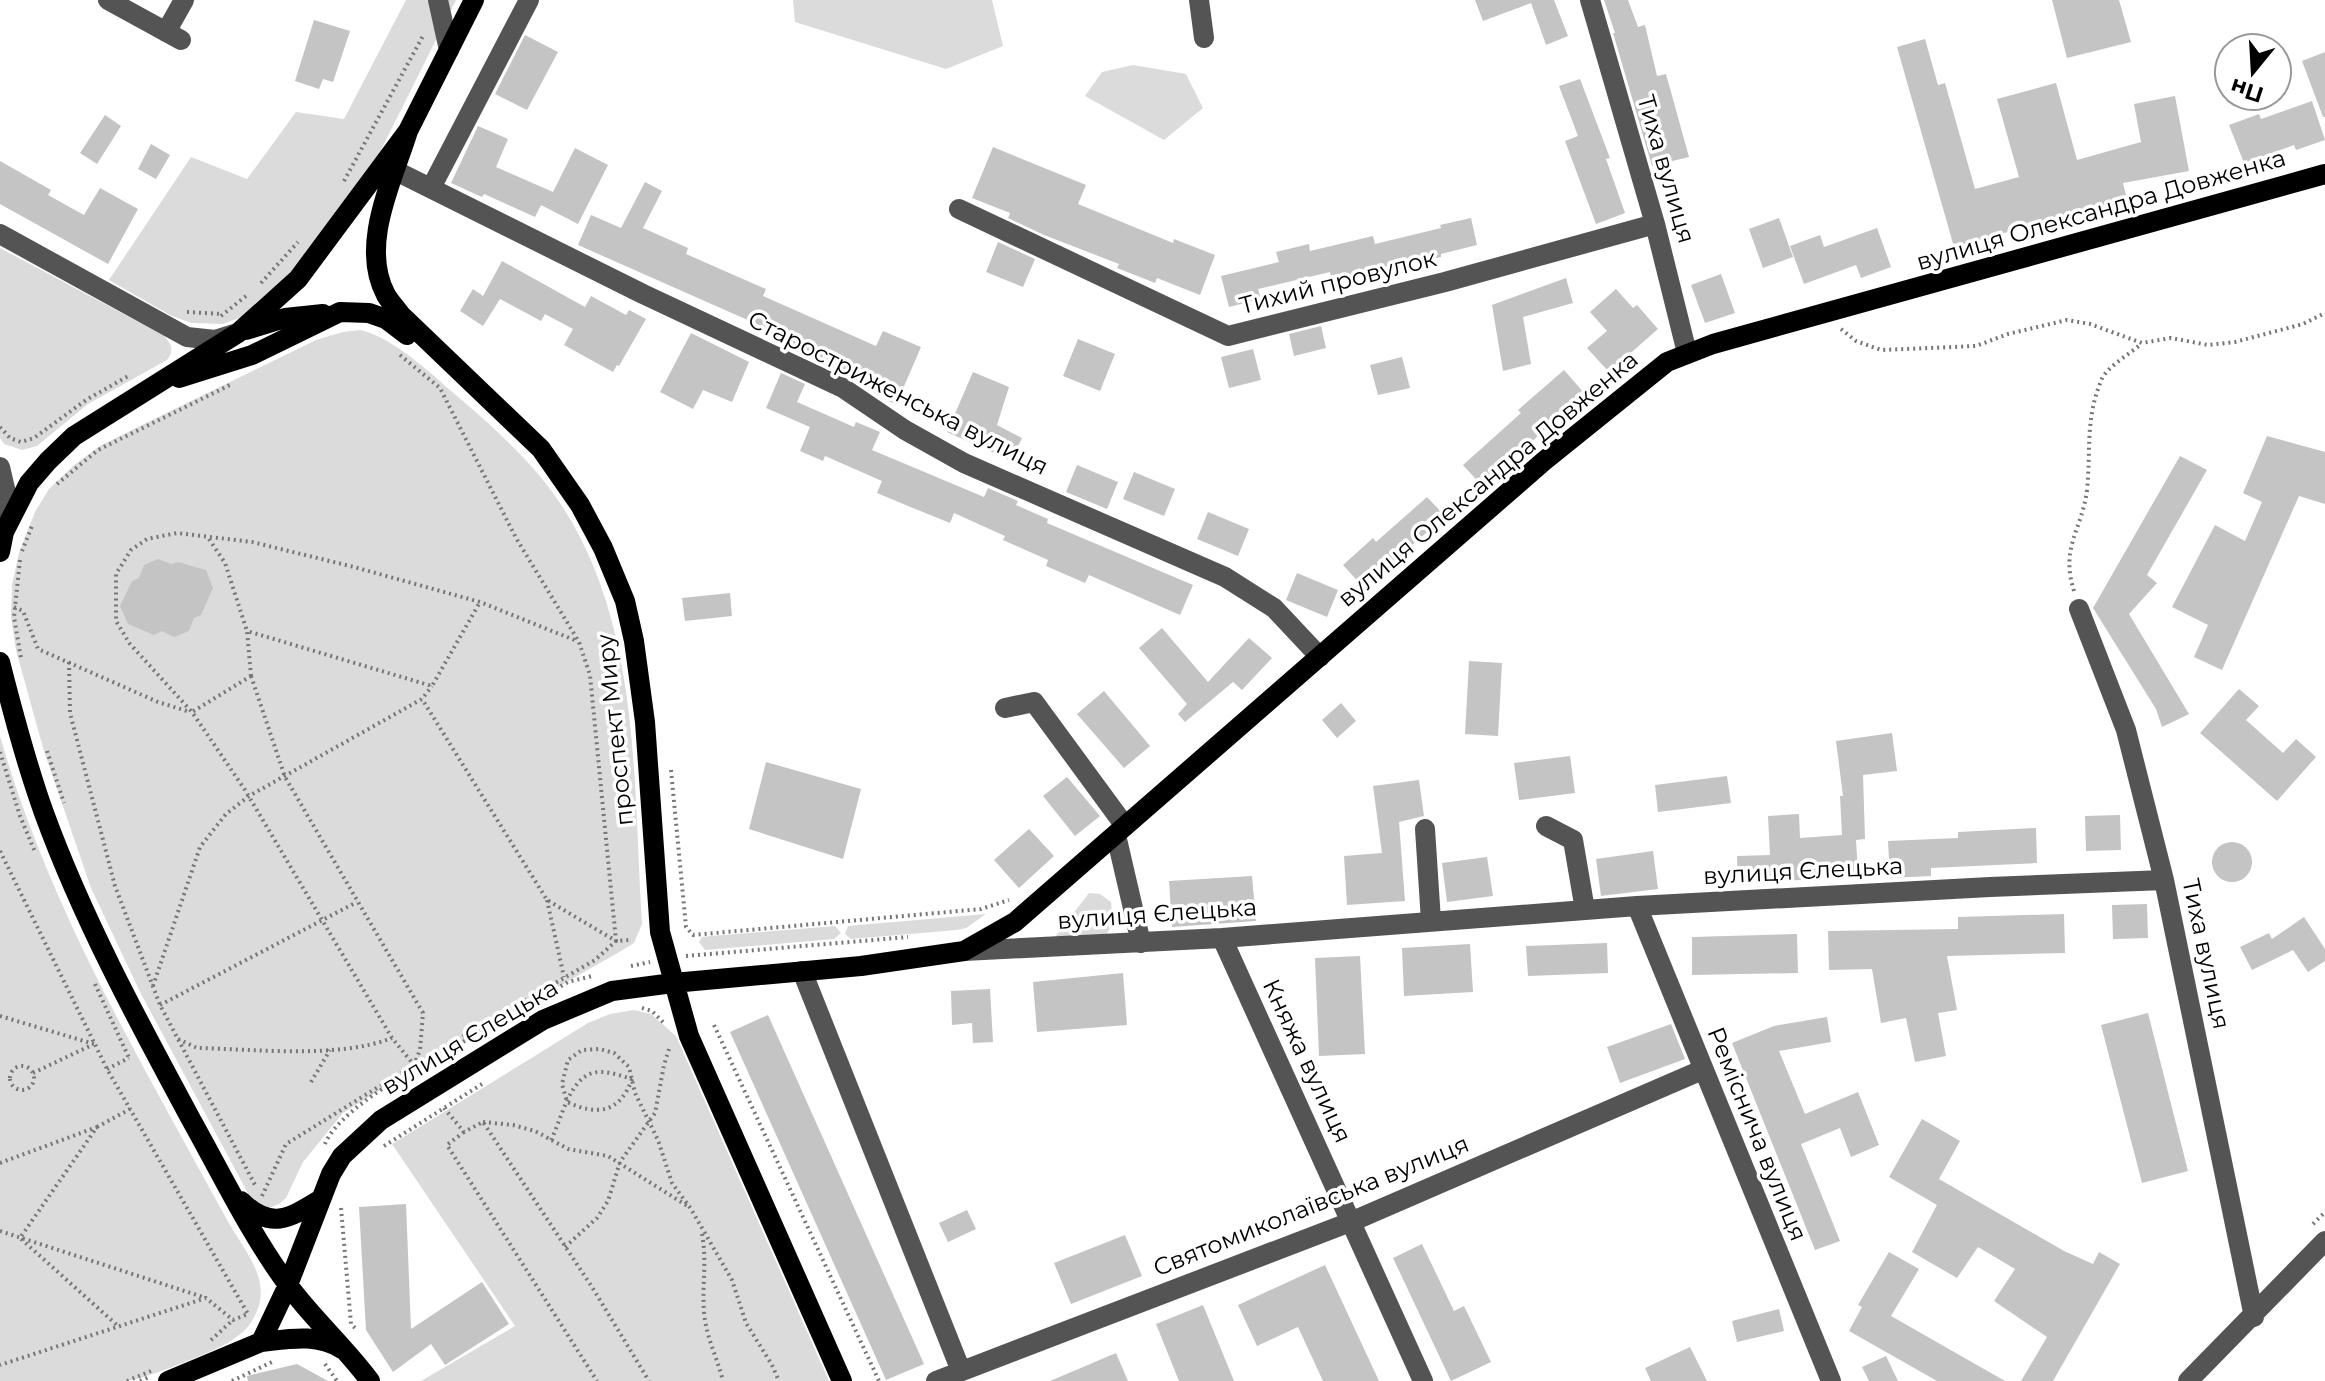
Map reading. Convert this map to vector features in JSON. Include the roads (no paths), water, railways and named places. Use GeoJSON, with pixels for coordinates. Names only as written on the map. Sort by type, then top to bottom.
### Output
{"type":"FeatureCollection","features":[{"type":"Feature","properties":{"kind":"main road","name":"проспект Миру"},"geometry":{"type":"LineString","coordinates":[[2,542],[29,483],[74,436],[238,333],[298,279],[408,131],[474,0]]}},
{"type":"Feature","properties":{"kind":"main road","name":"проспект Миру"},"geometry":{"type":"LineString","coordinates":[[408,131],[377,238],[380,278],[386,295],[401,315],[541,449],[564,480],[603,548],[625,601],[634,641],[645,722],[660,932],[673,983],[689,1036],[842,1381]]}},
{"type":"Feature","properties":{"kind":"main road","name":"вулиця Олександра Довженка"},"geometry":{"type":"LineString","coordinates":[[964,951],[1015,922],[1544,461],[1667,362],[1687,353],[2325,174]]}},
{"type":"Feature","properties":{"kind":"main road"},"geometry":{"type":"LineString","coordinates":[[160,383],[252,355],[340,312]]}},
{"type":"Feature","properties":{"kind":"main road"},"geometry":{"type":"LineString","coordinates":[[238,333],[285,318],[340,312],[369,313],[386,319],[456,370]]}},
{"type":"Feature","properties":{"kind":"main road"},"geometry":{"type":"LineString","coordinates":[[0,662],[20,742],[44,813],[71,879],[152,1047],[230,1190],[288,1285],[352,1355],[370,1381]]}},
{"type":"Feature","properties":{"kind":"main road","name":"вулиця Єлецька"},"geometry":{"type":"LineString","coordinates":[[261,1342],[332,1198],[342,1156],[381,1120],[543,1020],[612,991],[861,966],[964,951]]}},
{"type":"Feature","properties":{"kind":"main road"},"geometry":{"type":"LineString","coordinates":[[230,1190],[253,1213],[267,1219],[285,1219],[332,1198]]}},
{"type":"Feature","properties":{"kind":"main road"},"geometry":{"type":"LineString","coordinates":[[160,1378],[261,1342],[311,1338],[333,1343],[352,1355]]}},
{"type":"Feature","properties":{"kind":"street"},"geometry":{"type":"LineString","coordinates":[[108,0],[174,36],[184,0]]}},
{"type":"Feature","properties":{"kind":"street"},"geometry":{"type":"LineString","coordinates":[[431,188],[529,0]]}},
{"type":"Feature","properties":{"kind":"street"},"geometry":{"type":"LineString","coordinates":[[1199,0],[1204,38]]}},
{"type":"Feature","properties":{"kind":"street","name":"Тиха вулиця"},"geometry":{"type":"LineString","coordinates":[[1590,0],[1655,224],[1687,353]]}},
{"type":"Feature","properties":{"kind":"street"},"geometry":{"type":"LineString","coordinates":[[439,3],[449,50]]}},
{"type":"Feature","properties":{"kind":"street","name":"Старостриженська вулиця"},"geometry":{"type":"LineString","coordinates":[[396,171],[643,294],[843,388],[905,430],[964,463],[1225,577],[1274,608],[1320,657]]}},
{"type":"Feature","properties":{"kind":"street","name":"Тихий провулок"},"geometry":{"type":"LineString","coordinates":[[959,209],[1228,336],[1445,282],[1655,224]]}},
{"type":"Feature","properties":{"kind":"street"},"geometry":{"type":"LineString","coordinates":[[0,234],[187,337],[215,340],[238,333]]}},
{"type":"Feature","properties":{"kind":"street"},"geometry":{"type":"LineString","coordinates":[[0,467],[7,497],[2,542]]}},
{"type":"Feature","properties":{"kind":"street","name":"Тиха вулиця"},"geometry":{"type":"LineString","coordinates":[[2079,609],[2126,730],[2164,880],[2254,1317]]}},
{"type":"Feature","properties":{"kind":"street"},"geometry":{"type":"LineString","coordinates":[[1005,708],[1034,702],[1120,830],[1141,943]]}},
{"type":"Feature","properties":{"kind":"street"},"geometry":{"type":"LineString","coordinates":[[1546,826],[1573,840],[1585,910]]}},
{"type":"Feature","properties":{"kind":"street"},"geometry":{"type":"LineString","coordinates":[[1425,829],[1431,921]]}},
{"type":"Feature","properties":{"kind":"street","name":"вулиця Єлецька"},"geometry":{"type":"LineString","coordinates":[[964,951],[1222,938],[1637,906],[2164,880]]}},
{"type":"Feature","properties":{"kind":"street","name":"Реміснича вулиця"},"geometry":{"type":"LineString","coordinates":[[1637,906],[1831,1381]]}},
{"type":"Feature","properties":{"kind":"street","name":"Княжа вулиця"},"geometry":{"type":"LineString","coordinates":[[1222,938],[1423,1381]]}},
{"type":"Feature","properties":{"kind":"street"},"geometry":{"type":"LineString","coordinates":[[802,971],[961,1371]]}},
{"type":"Feature","properties":{"kind":"street","name":"Святомиколаївська вулиця"},"geometry":{"type":"LineString","coordinates":[[936,1381],[1353,1221],[1702,1070]]}},
{"type":"Feature","properties":{"kind":"street"},"geometry":{"type":"LineString","coordinates":[[2188,1381],[2254,1317],[2325,1241]]}}]}
